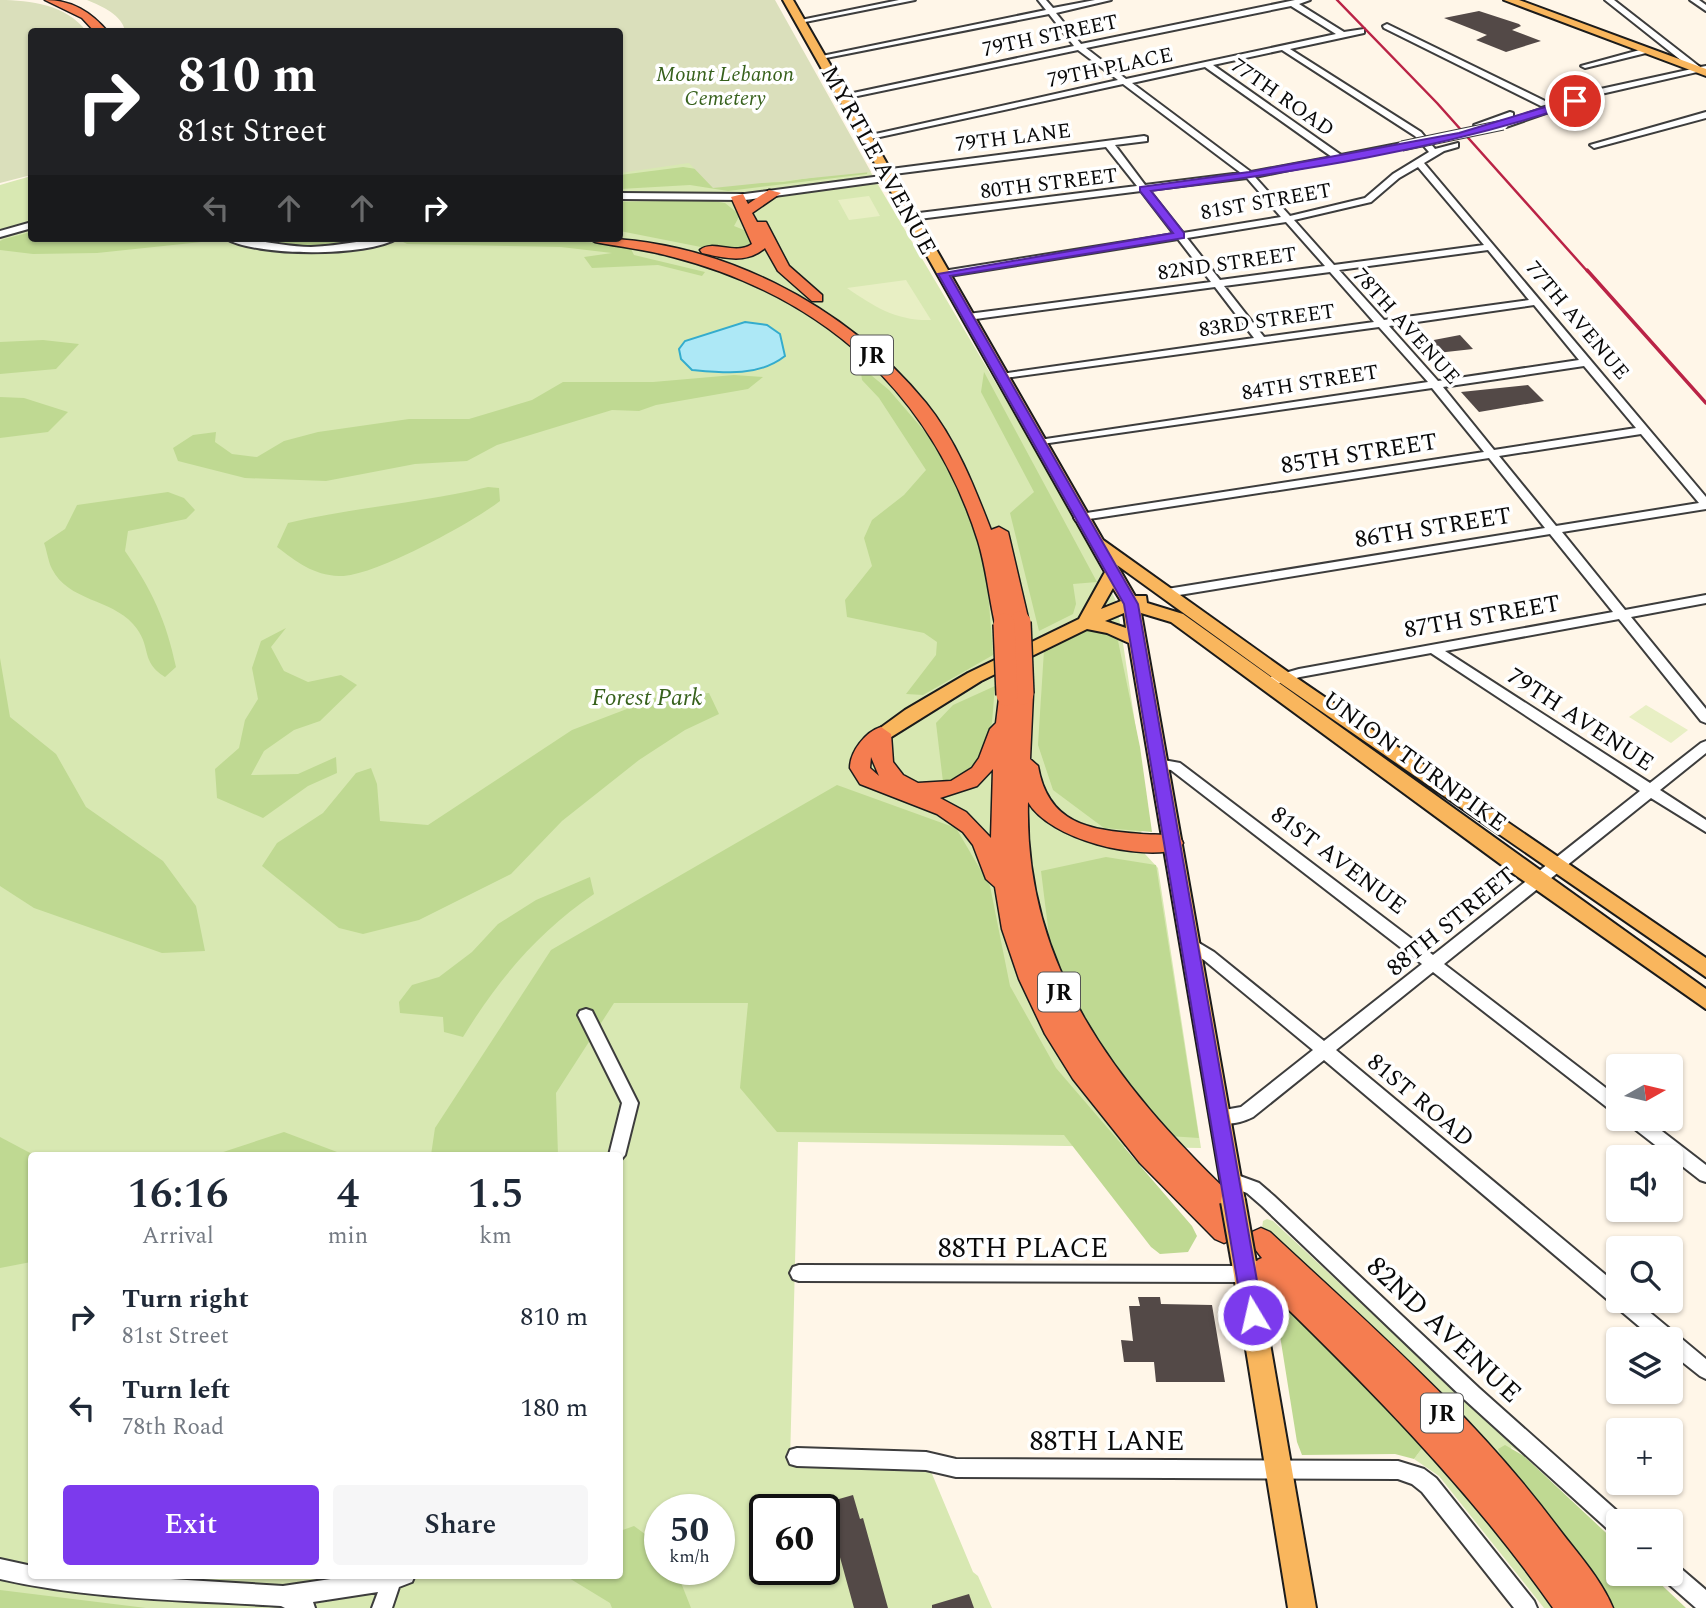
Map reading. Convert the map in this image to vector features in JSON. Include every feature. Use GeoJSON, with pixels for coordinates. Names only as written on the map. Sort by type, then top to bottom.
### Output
{"type":"FeatureCollection","features":[{"type":"Feature","properties":{"kind":"highway"},"geometry":{"type":"LineString","coordinates":[[51,0],[86,15],[98,28]]}},
{"type":"Feature","properties":{"kind":"highway"},"geometry":{"type":"LineString","coordinates":[[72,0],[96,12],[110,28]]}},
{"type":"Feature","properties":{"kind":"highway"},"geometry":{"type":"LineString","coordinates":[[745,201],[774,193]]}},
{"type":"Feature","properties":{"kind":"highway"},"geometry":{"type":"LineString","coordinates":[[650,240],[727,254],[753,251],[760,240],[745,201]]}},
{"type":"Feature","properties":{"kind":"highway"},"geometry":{"type":"LineString","coordinates":[[745,201],[783,268],[827,306]]}},
{"type":"Feature","properties":{"kind":"highway","name":"JR"},"geometry":{"type":"LineString","coordinates":[[623,236],[650,240],[748,267],[827,306],[871,339],[902,369],[930,402],[957,443],[992,513],[1009,565],[1012,700],[1002,844],[1012,919],[1044,1005],[1082,1074],[1157,1166],[1224,1231]]}},
{"type":"Feature","properties":{"kind":"highway","name":"JR"},"geometry":{"type":"LineString","coordinates":[[617,242],[686,255],[774,286],[834,323],[888,370],[933,426],[966,485],[1012,623]]}},
{"type":"Feature","properties":{"kind":"highway"},"geometry":{"type":"LineString","coordinates":[[881,734],[882,760],[894,780],[916,789],[949,789],[972,779],[985,765],[1012,700]]}},
{"type":"Feature","properties":{"kind":"highway","name":"JR"},"geometry":{"type":"LineString","coordinates":[[1012,700],[1022,733],[1018,849],[1027,908],[1041,952],[1077,1030],[1106,1076],[1150,1130],[1227,1193]]}},
{"type":"Feature","properties":{"kind":"highway"},"geometry":{"type":"LineString","coordinates":[[1022,733],[1033,792],[1045,809],[1061,822],[1102,839],[1172,843]]}},
{"type":"Feature","properties":{"kind":"highway"},"geometry":{"type":"LineString","coordinates":[[881,734],[860,757],[860,768],[867,779],[949,811],[974,831],[986,847],[1012,919]]}},
{"type":"Feature","properties":{"kind":"highway","name":"JR"},"geometry":{"type":"LineString","coordinates":[[1261,1240],[1461,1433],[1527,1510],[1598,1608]]}},
{"type":"Feature","properties":{"kind":"highway","name":"JR"},"geometry":{"type":"LineString","coordinates":[[1251,1269],[1435,1435],[1507,1519],[1571,1608]]}},
{"type":"Feature","properties":{"kind":"main road","name":"MYRTLE AVENUE"},"geometry":{"type":"LineString","coordinates":[[788,0],[1131,604],[1219,1117],[1227,1193],[1251,1269],[1302,1608]]}},
{"type":"Feature","properties":{"kind":"main road"},"geometry":{"type":"LineString","coordinates":[[1509,0],[1703,70]]}},
{"type":"Feature","properties":{"kind":"main road"},"geometry":{"type":"LineString","coordinates":[[1652,52],[1675,52]]}},
{"type":"Feature","properties":{"kind":"main road","name":"UNION TURNPIKE"},"geometry":{"type":"LineString","coordinates":[[1093,540],[1174,598],[1275,680],[1538,880],[1706,1000]]}},
{"type":"Feature","properties":{"kind":"main road"},"geometry":{"type":"LineString","coordinates":[[1085,623],[1112,574]]}},
{"type":"Feature","properties":{"kind":"main road","name":"UNION TURNPIKE"},"geometry":{"type":"LineString","coordinates":[[1131,604],[1143,599],[1174,598]]}},
{"type":"Feature","properties":{"kind":"main road"},"geometry":{"type":"LineString","coordinates":[[881,734],[957,686],[1085,623],[1131,604]]}},
{"type":"Feature","properties":{"kind":"main road","name":"UNION TURNPIKE"},"geometry":{"type":"LineString","coordinates":[[1131,604],[1177,618],[1275,680],[1557,865],[1706,969]]}},
{"type":"Feature","properties":{"kind":"main road"},"geometry":{"type":"LineString","coordinates":[[1085,623],[1111,628],[1137,639]]}},
{"type":"Feature","properties":{"kind":"street"},"geometry":{"type":"LineString","coordinates":[[800,21],[911,0]]}},
{"type":"Feature","properties":{"kind":"street","name":"78TH AVENUE"},"geometry":{"type":"LineString","coordinates":[[1042,0],[1079,47],[1249,175],[1434,383],[1706,718]]}},
{"type":"Feature","properties":{"kind":"street"},"geometry":{"type":"LineString","coordinates":[[821,57],[1107,0]]}},
{"type":"Feature","properties":{"kind":"street","name":"79TH STREET"},"geometry":{"type":"LineString","coordinates":[[843,96],[1306,0]]}},
{"type":"Feature","properties":{"kind":"street"},"geometry":{"type":"LineString","coordinates":[[1608,0],[1675,52],[1703,70]]}},
{"type":"Feature","properties":{"kind":"street"},"geometry":{"type":"LineString","coordinates":[[1694,0],[1706,9]]}},
{"type":"Feature","properties":{"kind":"street"},"geometry":{"type":"LineString","coordinates":[[1292,3],[1343,35]]}},
{"type":"Feature","properties":{"kind":"street"},"geometry":{"type":"LineString","coordinates":[[1387,26],[1544,104]]}},
{"type":"Feature","properties":{"kind":"street","name":"79TH PLACE"},"geometry":{"type":"LineString","coordinates":[[866,137],[1361,31]]}},
{"type":"Feature","properties":{"kind":"street"},"geometry":{"type":"LineString","coordinates":[[1284,48],[1418,134],[1433,153]]}},
{"type":"Feature","properties":{"kind":"street"},"geometry":{"type":"LineString","coordinates":[[1585,66],[1652,52]]}},
{"type":"Feature","properties":{"kind":"street","name":"77TH ROAD"},"geometry":{"type":"LineString","coordinates":[[1206,64],[1340,158]]}},
{"type":"Feature","properties":{"kind":"street","name":"80TH STREET"},"geometry":{"type":"LineString","coordinates":[[911,217],[1249,175],[1503,125],[1599,93],[1703,70]]}},
{"type":"Feature","properties":{"kind":"street","name":"80TH STREET"},"geometry":{"type":"LineString","coordinates":[[1478,125],[1578,93],[1599,93]]}},
{"type":"Feature","properties":{"kind":"street"},"geometry":{"type":"LineString","coordinates":[[1594,145],[1706,116]]}},
{"type":"Feature","properties":{"kind":"street","name":"79TH LANE"},"geometry":{"type":"LineString","coordinates":[[774,193],[1144,139]]}},
{"type":"Feature","properties":{"kind":"street"},"geometry":{"type":"LineString","coordinates":[[1108,144],[1261,340]]}},
{"type":"Feature","properties":{"kind":"street","name":"81ST STREET"},"geometry":{"type":"LineString","coordinates":[[943,274],[1288,219],[1368,200],[1396,176],[1433,153],[1455,145]]}},
{"type":"Feature","properties":{"kind":"street","name":"77TH AVENUE"},"geometry":{"type":"LineString","coordinates":[[1419,162],[1706,504]]}},
{"type":"Feature","properties":{"kind":"street"},"geometry":{"type":"LineString","coordinates":[[623,196],[745,201]]}},
{"type":"Feature","properties":{"kind":"street"},"geometry":{"type":"LineString","coordinates":[[0,234],[28,226]]}},
{"type":"Feature","properties":{"kind":"street"},"geometry":{"type":"LineString","coordinates":[[246,242],[267,247],[312,250],[377,242]]}},
{"type":"Feature","properties":{"kind":"street","name":"82ND STREET"},"geometry":{"type":"LineString","coordinates":[[968,317],[1492,247]]}},
{"type":"Feature","properties":{"kind":"street","name":"83RD STREET"},"geometry":{"type":"LineString","coordinates":[[1002,377],[1537,302]]}},
{"type":"Feature","properties":{"kind":"street","name":"84TH STREET"},"geometry":{"type":"LineString","coordinates":[[1039,443],[1587,362]]}},
{"type":"Feature","properties":{"kind":"street","name":"85TH STREET"},"geometry":{"type":"LineString","coordinates":[[1080,518],[1644,429]]}},
{"type":"Feature","properties":{"kind":"street","name":"86TH STREET"},"geometry":{"type":"LineString","coordinates":[[1174,598],[1550,529],[1706,504]]}},
{"type":"Feature","properties":{"kind":"street","name":"87TH STREET"},"geometry":{"type":"LineString","coordinates":[[1275,680],[1432,648],[1706,599]]}},
{"type":"Feature","properties":{"kind":"street","name":"79TH AVENUE"},"geometry":{"type":"LineString","coordinates":[[1432,648],[1706,827]]}},
{"type":"Feature","properties":{"kind":"street","name":"88TH STREET"},"geometry":{"type":"LineString","coordinates":[[1219,1117],[1247,1112],[1706,746]]}},
{"type":"Feature","properties":{"kind":"street","name":"81ST AVENUE"},"geometry":{"type":"LineString","coordinates":[[1158,764],[1175,766],[1606,1097]]}},
{"type":"Feature","properties":{"kind":"street","name":"81ST ROAD"},"geometry":{"type":"LineString","coordinates":[[1189,944],[1209,956],[1324,1050],[1606,1287]]}},
{"type":"Feature","properties":{"kind":"street"},"geometry":{"type":"LineString","coordinates":[[586,1016],[630,1103],[618,1152]]}},
{"type":"Feature","properties":{"kind":"street"},"geometry":{"type":"LineString","coordinates":[[1650,1131],[1706,1175]]}},
{"type":"Feature","properties":{"kind":"street","name":"82ND AVENUE"},"geometry":{"type":"LineString","coordinates":[[1227,1193],[1253,1188],[1472,1394],[1606,1514]]}},
{"type":"Feature","properties":{"kind":"street","name":"88TH PLACE"},"geometry":{"type":"LineString","coordinates":[[799,1273],[1251,1269]]}},
{"type":"Feature","properties":{"kind":"street","name":"81ST ROAD"},"geometry":{"type":"LineString","coordinates":[[1637,1313],[1654,1327]]}},
{"type":"Feature","properties":{"kind":"street","name":"81ST ROAD"},"geometry":{"type":"LineString","coordinates":[[1683,1351],[1706,1370]]}},
{"type":"Feature","properties":{"kind":"street","name":"88TH LANE"},"geometry":{"type":"LineString","coordinates":[[797,1457],[926,1461],[956,1468],[1387,1469],[1417,1476],[1432,1489],[1527,1608]]}},
{"type":"Feature","properties":{"kind":"street"},"geometry":{"type":"LineString","coordinates":[[0,1569],[28,1575]]}},
{"type":"Feature","properties":{"kind":"street"},"geometry":{"type":"LineString","coordinates":[[48,1579],[115,1586],[283,1596],[393,1579]]}},
{"type":"Feature","properties":{"kind":"street"},"geometry":{"type":"LineString","coordinates":[[382,1608],[398,1579]]}},
{"type":"Feature","properties":{"kind":"street"},"geometry":{"type":"LineString","coordinates":[[1683,1583],[1706,1603]]}},
{"type":"Feature","properties":{"kind":"street"},"geometry":{"type":"LineString","coordinates":[[283,1596],[305,1608]]}},
{"type":"Feature","properties":{"kind":"green space"},"geometry":{"type":"Polygon","coordinates":[[[0,0],[23,1],[58,10],[69,15],[83,28],[28,28],[28,176],[0,183],[0,0]]]}},
{"type":"Feature","properties":{"kind":"green space","name":"Mount Lebanon Cemetery"},"geometry":{"type":"Polygon","coordinates":[[[87,0],[775,0],[871,172],[713,188],[689,163],[623,173],[623,28],[124,28],[120,20],[105,8],[87,0]]]}},
{"type":"Feature","properties":{"kind":"green space","name":"Forest Park"},"geometry":{"type":"Polygon","coordinates":[[[710,157],[870,171],[1076,518],[1117,603],[1150,823],[1141,832],[1145,854],[1158,868],[1201,1148],[798,1142],[790,1464],[930,1469],[973,1572],[978,1576],[992,1608],[0,1608],[0,185],[28,177],[28,242],[623,242],[623,171],[710,157]]]}},
{"type":"Feature","properties":{"kind":"green space"},"geometry":{"type":"Polygon","coordinates":[[[683,167],[703,170],[726,184],[783,182],[868,169],[867,174],[728,191],[690,185],[623,189],[623,175],[683,167]]]}},
{"type":"Feature","properties":{"kind":"green space"},"geometry":{"type":"Polygon","coordinates":[[[869,196],[880,216],[849,220],[838,200],[869,196]]]}},
{"type":"Feature","properties":{"kind":"green space"},"geometry":{"type":"Polygon","coordinates":[[[707,200],[725,203],[740,215],[734,226],[749,232],[753,239],[752,247],[721,251],[623,232],[623,202],[707,200]]]}},
{"type":"Feature","properties":{"kind":"green space"},"geometry":{"type":"Polygon","coordinates":[[[28,233],[28,242],[202,242],[97,253],[33,254],[0,250],[0,241],[28,233]]]}},
{"type":"Feature","properties":{"kind":"green space"},"geometry":{"type":"Polygon","coordinates":[[[261,242],[349,242],[308,246],[261,242]]]}},
{"type":"Feature","properties":{"kind":"green space"},"geometry":{"type":"Polygon","coordinates":[[[403,242],[618,244],[631,249],[634,255],[705,272],[702,276],[658,265],[592,268],[584,257],[612,253],[561,247],[403,242]]]}},
{"type":"Feature","properties":{"kind":"green space"},"geometry":{"type":"Polygon","coordinates":[[[906,280],[931,320],[918,320],[886,312],[847,288],[906,280]]]}},
{"type":"Feature","properties":{"kind":"green space"},"geometry":{"type":"Polygon","coordinates":[[[43,340],[79,344],[56,369],[0,374],[0,342],[43,340]]]}},
{"type":"Feature","properties":{"kind":"green space"},"geometry":{"type":"Polygon","coordinates":[[[860,366],[889,390],[933,441],[976,533],[987,577],[993,655],[923,695],[906,694],[936,655],[937,642],[924,633],[847,617],[845,600],[872,566],[864,538],[872,520],[904,495],[926,470],[879,398],[862,380],[860,366]]]}},
{"type":"Feature","properties":{"kind":"green space"},"geometry":{"type":"Polygon","coordinates":[[[984,372],[1097,582],[1073,584],[1076,604],[1073,614],[1039,631],[1010,513],[1034,492],[981,392],[984,372]]]}},
{"type":"Feature","properties":{"kind":"green space"},"geometry":{"type":"Polygon","coordinates":[[[734,375],[763,377],[748,389],[656,405],[639,411],[612,410],[497,445],[467,461],[415,464],[326,481],[245,478],[178,461],[173,448],[193,435],[216,432],[215,442],[232,454],[257,457],[284,441],[318,432],[409,419],[469,419],[532,400],[563,382],[653,382],[734,375]]]}},
{"type":"Feature","properties":{"kind":"green space"},"geometry":{"type":"Polygon","coordinates":[[[0,397],[24,398],[68,412],[48,432],[0,438],[0,397]]]}},
{"type":"Feature","properties":{"kind":"green space"},"geometry":{"type":"Polygon","coordinates":[[[488,487],[499,488],[500,501],[487,510],[422,547],[354,574],[339,576],[321,573],[299,563],[277,547],[288,523],[488,487]]]}},
{"type":"Feature","properties":{"kind":"green space"},"geometry":{"type":"Polygon","coordinates":[[[168,492],[184,498],[195,510],[186,519],[128,531],[125,551],[150,592],[168,635],[176,667],[165,677],[152,665],[143,639],[133,624],[113,609],[79,594],[59,580],[51,566],[44,543],[65,529],[77,505],[168,492]]]}},
{"type":"Feature","properties":{"kind":"green space"},"geometry":{"type":"Polygon","coordinates":[[[286,628],[271,647],[284,671],[308,682],[341,675],[357,685],[320,721],[294,730],[264,751],[251,775],[298,774],[336,757],[337,773],[308,786],[263,818],[217,798],[215,769],[239,748],[245,720],[258,699],[252,668],[261,641],[286,628]]]}},
{"type":"Feature","properties":{"kind":"green space"},"geometry":{"type":"Polygon","coordinates":[[[1091,629],[1100,629],[1117,636],[1140,747],[1152,832],[1104,828],[1053,790],[1038,745],[1044,650],[1091,629]]]}},
{"type":"Feature","properties":{"kind":"green space"},"geometry":{"type":"Polygon","coordinates":[[[0,658],[10,717],[56,754],[86,807],[163,861],[196,906],[205,951],[162,953],[34,908],[0,886],[0,658]]]}},
{"type":"Feature","properties":{"kind":"green space"},"geometry":{"type":"Polygon","coordinates":[[[995,686],[990,733],[981,761],[973,771],[960,779],[943,782],[936,723],[953,705],[995,686]]]}},
{"type":"Feature","properties":{"kind":"green space"},"geometry":{"type":"Polygon","coordinates":[[[709,693],[719,714],[685,730],[639,760],[562,821],[511,874],[419,920],[363,934],[339,928],[262,866],[277,843],[323,813],[356,773],[371,768],[377,784],[380,821],[428,825],[572,730],[658,697],[709,693]]]}},
{"type":"Feature","properties":{"kind":"green space"},"geometry":{"type":"Polygon","coordinates":[[[1646,705],[1688,730],[1671,743],[1629,717],[1646,705]]]}},
{"type":"Feature","properties":{"kind":"green space"},"geometry":{"type":"Polygon","coordinates":[[[837,785],[956,828],[990,886],[1010,986],[1056,1068],[1192,1226],[1197,1236],[1188,1252],[1160,1254],[1151,1247],[1064,1135],[777,1132],[740,1088],[748,1003],[614,1003],[556,1093],[558,1152],[431,1152],[435,1128],[551,950],[837,785]]]}},
{"type":"Feature","properties":{"kind":"green space"},"geometry":{"type":"Polygon","coordinates":[[[1106,857],[1156,865],[1199,1138],[1169,1136],[1090,1036],[1050,944],[1041,871],[1106,857]]]}},
{"type":"Feature","properties":{"kind":"green space"},"geometry":{"type":"Polygon","coordinates":[[[590,877],[594,894],[555,924],[521,958],[490,996],[463,1037],[444,1032],[443,1017],[400,1013],[399,1002],[412,985],[439,977],[472,952],[498,924],[536,900],[590,877]]]}},
{"type":"Feature","properties":{"kind":"green space"},"geometry":{"type":"Polygon","coordinates":[[[284,1132],[337,1152],[223,1152],[284,1132]]]}},
{"type":"Feature","properties":{"kind":"green space"},"geometry":{"type":"Polygon","coordinates":[[[0,1137],[28,1152],[28,1263],[0,1268],[0,1137]]]}},
{"type":"Feature","properties":{"kind":"green space"},"geometry":{"type":"Polygon","coordinates":[[[1263,1221],[1273,1221],[1524,1455],[1511,1447],[1519,1480],[1286,1248],[1262,1228],[1263,1221]]]}},
{"type":"Feature","properties":{"kind":"green space"},"geometry":{"type":"Polygon","coordinates":[[[1273,1292],[1351,1364],[1423,1447],[1414,1459],[1395,1454],[1302,1455],[1297,1442],[1273,1292]]]}},
{"type":"Feature","properties":{"kind":"green space"},"geometry":{"type":"Polygon","coordinates":[[[1419,1436],[1551,1597],[1552,1608],[1544,1608],[1439,1476],[1414,1459],[1423,1447],[1419,1436]]]}},
{"type":"Feature","properties":{"kind":"green space"},"geometry":{"type":"Polygon","coordinates":[[[1505,1445],[1524,1456],[1606,1533],[1606,1586],[1663,1586],[1686,1608],[1614,1608],[1498,1449],[1505,1445]]]}},
{"type":"Feature","properties":{"kind":"green space"},"geometry":{"type":"Polygon","coordinates":[[[634,1526],[644,1533],[644,1585],[682,1585],[691,1608],[612,1608],[610,1603],[571,1579],[623,1579],[623,1530],[634,1526]]]}},
{"type":"Feature","properties":{"kind":"green space"},"geometry":{"type":"Polygon","coordinates":[[[0,1590],[146,1608],[0,1608],[0,1590]]]}},
{"type":"Feature","properties":{"kind":"water"},"geometry":{"type":"Polygon","coordinates":[[[745,322],[767,325],[780,334],[785,356],[764,367],[740,372],[692,370],[681,359],[679,349],[685,341],[745,322]]]}},
{"type":"Feature","properties":{"kind":"building"},"geometry":{"type":"Polygon","coordinates":[[[1479,11],[1519,24],[1521,26],[1512,30],[1541,41],[1506,52],[1476,40],[1487,35],[1444,18],[1479,11]]]}},
{"type":"Feature","properties":{"kind":"building"},"geometry":{"type":"Polygon","coordinates":[[[1460,335],[1473,349],[1428,354],[1418,343],[1460,335]]]}},
{"type":"Feature","properties":{"kind":"building"},"geometry":{"type":"Polygon","coordinates":[[[1528,385],[1544,401],[1479,412],[1461,392],[1528,385]]]}},
{"type":"Feature","properties":{"kind":"building"},"geometry":{"type":"Polygon","coordinates":[[[1138,1297],[1160,1297],[1161,1304],[1212,1305],[1225,1382],[1156,1382],[1154,1362],[1124,1362],[1121,1340],[1133,1341],[1129,1306],[1140,1306],[1138,1297]]]}},
{"type":"Feature","properties":{"kind":"building"},"geometry":{"type":"Polygon","coordinates":[[[853,1495],[860,1519],[863,1518],[888,1608],[854,1608],[840,1557],[840,1499],[853,1495]]]}},
{"type":"Feature","properties":{"kind":"building"},"geometry":{"type":"Polygon","coordinates":[[[969,1594],[974,1608],[932,1608],[932,1605],[969,1594]]]}},
{"type":"Feature","properties":{"kind":"railway"},"geometry":{"type":"LineString","coordinates":[[1337,0],[1437,103],[1588,272]]}},
{"type":"Feature","properties":{"kind":"railway"},"geometry":{"type":"LineString","coordinates":[[1587,270],[1706,403]]}},
{"type":"Feature","properties":{"kind":"route"},"geometry":{"type":"LineString","coordinates":[[1253,1315],[1131,604],[943,274],[1180,236],[1144,189],[1249,175],[1480,132],[1575,101]]}}]}
